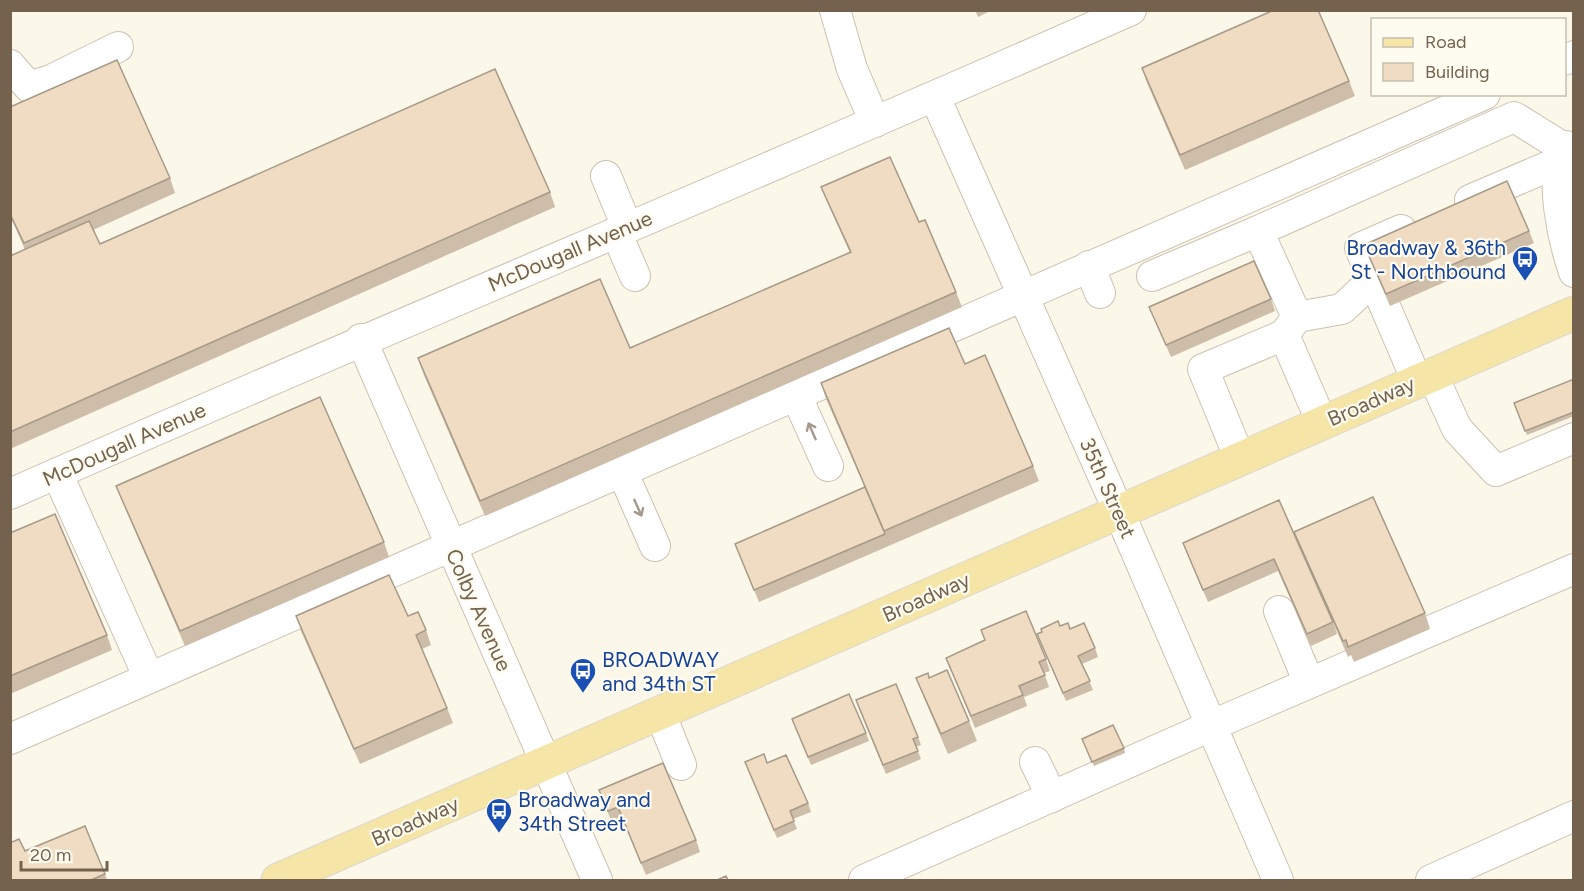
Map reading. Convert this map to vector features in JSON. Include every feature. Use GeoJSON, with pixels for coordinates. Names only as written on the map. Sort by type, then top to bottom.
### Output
{"type":"FeatureCollection","features":[{"type":"Feature","properties":{"kind":"main road","name":"Broadway"},"geometry":{"type":"LineString","coordinates":[[278,880],[1574,313]]}},
{"type":"Feature","properties":{"kind":"street"},"geometry":{"type":"LineString","coordinates":[[835,10],[852,69],[875,122]]}},
{"type":"Feature","properties":{"kind":"street","name":"McDougall Avenue"},"geometry":{"type":"LineString","coordinates":[[10,494],[361,339],[935,97],[1131,10]]}},
{"type":"Feature","properties":{"kind":"street"},"geometry":{"type":"LineString","coordinates":[[10,65],[29,87],[51,80],[118,47]]}},
{"type":"Feature","properties":{"kind":"street"},"geometry":{"type":"LineString","coordinates":[[13,744],[149,678],[256,643],[451,546],[1023,295],[1095,279],[1481,96]]}},
{"type":"Feature","properties":{"kind":"street","name":"35th Street"},"geometry":{"type":"LineString","coordinates":[[935,97],[1119,512],[1190,650],[1212,725],[1278,880]]}},
{"type":"Feature","properties":{"kind":"street"},"geometry":{"type":"LineString","coordinates":[[1152,276],[1514,117],[1566,149]]}},
{"type":"Feature","properties":{"kind":"street"},"geometry":{"type":"LineString","coordinates":[[1566,149],[1434,216],[1360,248],[1425,378],[1457,429],[1496,471],[1574,438]]}},
{"type":"Feature","properties":{"kind":"street"},"geometry":{"type":"LineString","coordinates":[[1566,149],[1557,175],[1560,212],[1574,272]]}},
{"type":"Feature","properties":{"kind":"street"},"geometry":{"type":"LineString","coordinates":[[606,176],[635,276]]}},
{"type":"Feature","properties":{"kind":"street"},"geometry":{"type":"LineString","coordinates":[[1258,231],[1322,423]]}},
{"type":"Feature","properties":{"kind":"street"},"geometry":{"type":"LineString","coordinates":[[1240,459],[1203,369],[1291,326],[1342,309],[1374,280]]}},
{"type":"Feature","properties":{"kind":"street","name":"Colby Avenue"},"geometry":{"type":"LineString","coordinates":[[361,339],[597,880]]}},
{"type":"Feature","properties":{"kind":"street"},"geometry":{"type":"LineString","coordinates":[[796,395],[828,466]]}},
{"type":"Feature","properties":{"kind":"street"},"geometry":{"type":"LineString","coordinates":[[622,471],[655,546]]}},
{"type":"Feature","properties":{"kind":"street"},"geometry":{"type":"LineString","coordinates":[[57,473],[149,678]]}},
{"type":"Feature","properties":{"kind":"street"},"geometry":{"type":"LineString","coordinates":[[876,870],[940,840],[1052,796],[1574,569]]}},
{"type":"Feature","properties":{"kind":"street"},"geometry":{"type":"LineString","coordinates":[[1279,611],[1309,684]]}},
{"type":"Feature","properties":{"kind":"street"},"geometry":{"type":"LineString","coordinates":[[660,713],[681,765]]}},
{"type":"Feature","properties":{"kind":"street"},"geometry":{"type":"LineString","coordinates":[[1035,762],[1052,796]]}},
{"type":"Feature","properties":{"kind":"street"},"geometry":{"type":"LineString","coordinates":[[1431,880],[1574,816]]}},
{"type":"Feature","properties":{"kind":"building"},"geometry":{"type":"Polygon","coordinates":[[[1274,10],[1318,10],[1349,81],[1180,155],[1142,68],[1274,10]]]}},
{"type":"Feature","properties":{"kind":"building"},"geometry":{"type":"Polygon","coordinates":[[[117,60],[170,178],[24,243],[10,214],[10,107],[117,60]]]}},
{"type":"Feature","properties":{"kind":"building"},"geometry":{"type":"Polygon","coordinates":[[[495,69],[550,192],[10,432],[10,256],[89,221],[100,244],[495,69]]]}},
{"type":"Feature","properties":{"kind":"building"},"geometry":{"type":"Polygon","coordinates":[[[890,157],[919,222],[925,220],[956,292],[480,501],[418,358],[600,279],[630,348],[851,252],[821,187],[890,157]]]}},
{"type":"Feature","properties":{"kind":"building"},"geometry":{"type":"Polygon","coordinates":[[[1507,181],[1529,231],[1386,294],[1364,245],[1507,181]]]}},
{"type":"Feature","properties":{"kind":"building"},"geometry":{"type":"Polygon","coordinates":[[[1254,261],[1271,299],[1166,345],[1149,307],[1254,261]]]}},
{"type":"Feature","properties":{"kind":"building"},"geometry":{"type":"Polygon","coordinates":[[[949,328],[965,364],[985,355],[1033,466],[884,531],[821,383],[949,328]]]}},
{"type":"Feature","properties":{"kind":"building"},"geometry":{"type":"Polygon","coordinates":[[[1574,379],[1574,412],[1525,431],[1514,403],[1574,379]]]}},
{"type":"Feature","properties":{"kind":"building"},"geometry":{"type":"Polygon","coordinates":[[[320,397],[384,542],[180,631],[116,486],[320,397]]]}},
{"type":"Feature","properties":{"kind":"building"},"geometry":{"type":"Polygon","coordinates":[[[865,487],[885,534],[754,590],[735,544],[865,487]]]}},
{"type":"Feature","properties":{"kind":"building"},"geometry":{"type":"Polygon","coordinates":[[[1373,497],[1425,613],[1348,647],[1346,640],[1343,641],[1294,532],[1373,497]]]}},
{"type":"Feature","properties":{"kind":"building"},"geometry":{"type":"Polygon","coordinates":[[[1279,500],[1333,622],[1307,634],[1274,559],[1203,590],[1183,543],[1279,500]]]}},
{"type":"Feature","properties":{"kind":"building"},"geometry":{"type":"Polygon","coordinates":[[[55,514],[107,635],[10,676],[10,533],[55,514]]]}},
{"type":"Feature","properties":{"kind":"building"},"geometry":{"type":"Polygon","coordinates":[[[389,575],[408,616],[418,612],[426,630],[416,635],[447,708],[354,749],[296,616],[389,575]]]}},
{"type":"Feature","properties":{"kind":"building"},"geometry":{"type":"Polygon","coordinates":[[[1026,611],[1046,659],[1039,662],[1045,675],[1019,686],[1023,695],[971,716],[946,658],[985,640],[981,630],[1026,611]]]}},
{"type":"Feature","properties":{"kind":"building"},"geometry":{"type":"Polygon","coordinates":[[[1058,621],[1060,626],[1068,623],[1070,629],[1084,623],[1095,648],[1078,656],[1090,681],[1063,693],[1037,634],[1042,632],[1041,629],[1058,621]]]}},
{"type":"Feature","properties":{"kind":"building"},"geometry":{"type":"Polygon","coordinates":[[[947,670],[969,721],[941,734],[916,678],[928,673],[929,678],[947,670]]]}},
{"type":"Feature","properties":{"kind":"building"},"geometry":{"type":"Polygon","coordinates":[[[896,684],[918,737],[913,739],[918,751],[883,765],[856,700],[896,684]]]}},
{"type":"Feature","properties":{"kind":"building"},"geometry":{"type":"Polygon","coordinates":[[[849,694],[866,733],[808,757],[792,719],[849,694]]]}},
{"type":"Feature","properties":{"kind":"building"},"geometry":{"type":"Polygon","coordinates":[[[1113,725],[1124,748],[1092,762],[1082,739],[1113,725]]]}},
{"type":"Feature","properties":{"kind":"building"},"geometry":{"type":"Polygon","coordinates":[[[764,754],[767,763],[786,755],[808,803],[790,811],[794,821],[774,830],[745,762],[764,754]]]}},
{"type":"Feature","properties":{"kind":"building"},"geometry":{"type":"Polygon","coordinates":[[[663,763],[696,840],[641,863],[618,807],[608,811],[599,790],[663,763]]]}},
{"type":"Feature","properties":{"kind":"building"},"geometry":{"type":"Polygon","coordinates":[[[85,826],[105,874],[91,880],[10,880],[10,843],[19,839],[25,851],[85,826]]]}},
{"type":"Feature","properties":{"kind":"place","name":"Broadway & 36th St - Northbound"},"geometry":{"type":"Point","coordinates":[1525,282]}},
{"type":"Feature","properties":{"kind":"place","name":"BROADWAY and 34th ST"},"geometry":{"type":"Point","coordinates":[583,694]}},
{"type":"Feature","properties":{"kind":"place","name":"Broadway and 34th Street"},"geometry":{"type":"Point","coordinates":[499,834]}}]}
